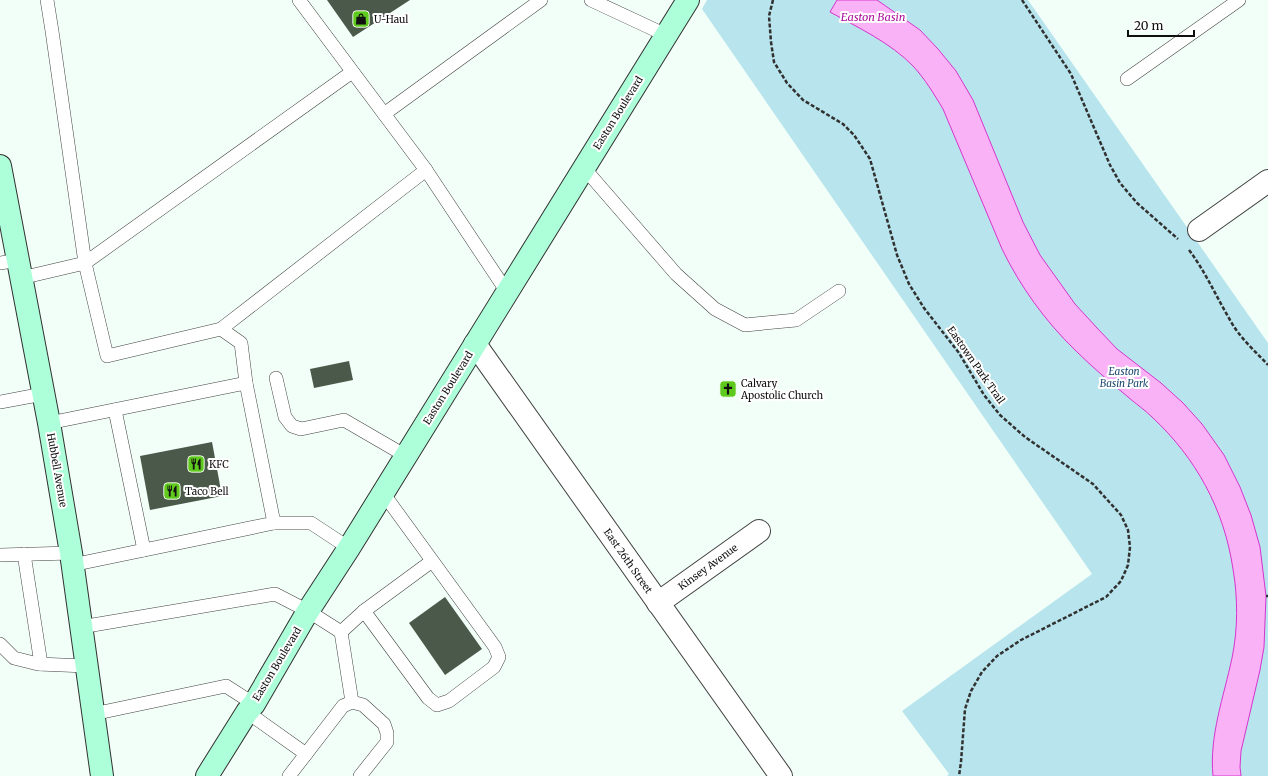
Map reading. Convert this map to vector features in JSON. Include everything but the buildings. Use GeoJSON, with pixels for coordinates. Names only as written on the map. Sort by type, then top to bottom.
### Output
{"type":"FeatureCollection","features":[{"type":"Feature","properties":{"kind":"main road","name":"Easton Boulevard"},"geometry":{"type":"LineString","coordinates":[[207,776],[688,0]]}},
{"type":"Feature","properties":{"kind":"main road","name":"Hubbell Avenue"},"geometry":{"type":"LineString","coordinates":[[0,166],[13,267],[43,394],[72,559],[102,776]]}},
{"type":"Feature","properties":{"kind":"street"},"geometry":{"type":"LineString","coordinates":[[1192,237],[1268,180]]}},
{"type":"Feature","properties":{"kind":"street","name":"East 26th Street"},"geometry":{"type":"LineString","coordinates":[[475,344],[781,776]]}},
{"type":"Feature","properties":{"kind":"street","name":"Kinsey Avenue"},"geometry":{"type":"LineString","coordinates":[[658,603],[759,531]]}},
{"type":"Feature","properties":{"kind":"lane"},"geometry":{"type":"LineString","coordinates":[[47,0],[84,263],[107,356],[222,329],[426,170]]}},
{"type":"Feature","properties":{"kind":"lane"},"geometry":{"type":"LineString","coordinates":[[299,0],[426,170],[507,292]]}},
{"type":"Feature","properties":{"kind":"lane"},"geometry":{"type":"LineString","coordinates":[[384,114],[541,0]]}},
{"type":"Feature","properties":{"kind":"lane"},"geometry":{"type":"LineString","coordinates":[[591,0],[666,35]]}},
{"type":"Feature","properties":{"kind":"lane"},"geometry":{"type":"LineString","coordinates":[[1127,79],[1239,0]]}},
{"type":"Feature","properties":{"kind":"lane"},"geometry":{"type":"LineString","coordinates":[[13,267],[84,263],[352,72]]}},
{"type":"Feature","properties":{"kind":"lane"},"geometry":{"type":"LineString","coordinates":[[584,168],[676,274],[715,309],[745,325],[796,320],[839,290]]}},
{"type":"Feature","properties":{"kind":"lane"},"geometry":{"type":"LineString","coordinates":[[222,329],[241,343],[246,383],[274,523]]}},
{"type":"Feature","properties":{"kind":"lane"},"geometry":{"type":"LineString","coordinates":[[276,378],[285,417],[292,426],[302,429],[344,420],[406,456]]}},
{"type":"Feature","properties":{"kind":"lane"},"geometry":{"type":"LineString","coordinates":[[48,424],[246,383]]}},
{"type":"Feature","properties":{"kind":"lane"},"geometry":{"type":"LineString","coordinates":[[0,402],[43,394]]}},
{"type":"Feature","properties":{"kind":"lane"},"geometry":{"type":"LineString","coordinates":[[115,410],[144,550]]}},
{"type":"Feature","properties":{"kind":"lane"},"geometry":{"type":"LineString","coordinates":[[364,611],[428,698],[437,704],[449,701],[494,667],[499,657],[495,647],[383,493]]}},
{"type":"Feature","properties":{"kind":"lane"},"geometry":{"type":"LineString","coordinates":[[0,555],[24,554],[72,559],[144,550],[274,523],[311,523],[349,548]]}},
{"type":"Feature","properties":{"kind":"lane"},"geometry":{"type":"LineString","coordinates":[[24,554],[41,664]]}},
{"type":"Feature","properties":{"kind":"lane"},"geometry":{"type":"LineString","coordinates":[[341,632],[364,611],[432,561]]}},
{"type":"Feature","properties":{"kind":"lane"},"geometry":{"type":"LineString","coordinates":[[81,627],[276,594],[308,611],[341,632],[352,702]]}},
{"type":"Feature","properties":{"kind":"lane"},"geometry":{"type":"LineString","coordinates":[[0,644],[14,658],[41,664],[86,666]]}},
{"type":"Feature","properties":{"kind":"lane"},"geometry":{"type":"LineString","coordinates":[[93,714],[226,686],[250,708],[306,754]]}},
{"type":"Feature","properties":{"kind":"lane"},"geometry":{"type":"LineString","coordinates":[[289,776],[343,706],[352,702],[363,705],[384,724],[387,733],[387,742],[360,776]]}},
{"type":"Feature","properties":{"kind":"path","name":"Eastown Park Trail"},"geometry":{"type":"LineString","coordinates":[[772,0],[769,16],[774,62],[787,83],[803,100],[843,124],[854,134],[870,159],[897,255],[909,284],[924,308],[959,353],[984,395],[1000,415],[1025,437],[1093,484],[1121,515],[1128,530],[1130,547],[1128,565],[1121,581],[1106,597],[1021,640],[997,656],[982,672],[971,691],[965,708],[959,776]]}},
{"type":"Feature","properties":{"kind":"path"},"geometry":{"type":"LineString","coordinates":[[1022,0],[1071,74],[1110,165],[1120,183],[1137,203],[1179,240]]}},
{"type":"Feature","properties":{"kind":"path"},"geometry":{"type":"LineString","coordinates":[[1192,237],[1198,262],[1230,321],[1243,338],[1268,365]]}},
{"type":"Feature","properties":{"kind":"green space","name":"Easton Basin Park"},"geometry":{"type":"Polygon","coordinates":[[[707,0],[1028,0],[1268,343],[1268,776],[947,776],[949,774],[902,711],[1092,574],[702,9],[707,0]]]}},
{"type":"Feature","properties":{"kind":"water","name":"Easton Basin"},"geometry":{"type":"Polygon","coordinates":[[[837,0],[877,0],[920,30],[938,49],[956,71],[973,100],[1023,222],[1040,255],[1075,304],[1098,329],[1117,349],[1161,383],[1183,403],[1202,424],[1224,455],[1240,487],[1251,515],[1260,547],[1266,596],[1264,647],[1241,751],[1241,776],[1213,776],[1213,746],[1218,716],[1234,647],[1236,602],[1235,580],[1229,547],[1223,526],[1206,486],[1195,467],[1168,433],[1149,414],[1081,356],[1043,315],[1025,290],[1002,249],[943,109],[933,92],[913,66],[895,50],[830,12],[837,0]]]}},
{"type":"Feature","properties":{"kind":"place","name":"U-Haul"},"geometry":{"type":"Point","coordinates":[361,19]}},
{"type":"Feature","properties":{"kind":"place","name":"Calvary Apostolic Church"},"geometry":{"type":"Point","coordinates":[728,389]}},
{"type":"Feature","properties":{"kind":"place","name":"KFC"},"geometry":{"type":"Point","coordinates":[196,464]}},
{"type":"Feature","properties":{"kind":"place","name":"Taco Bell"},"geometry":{"type":"Point","coordinates":[172,491]}}]}
